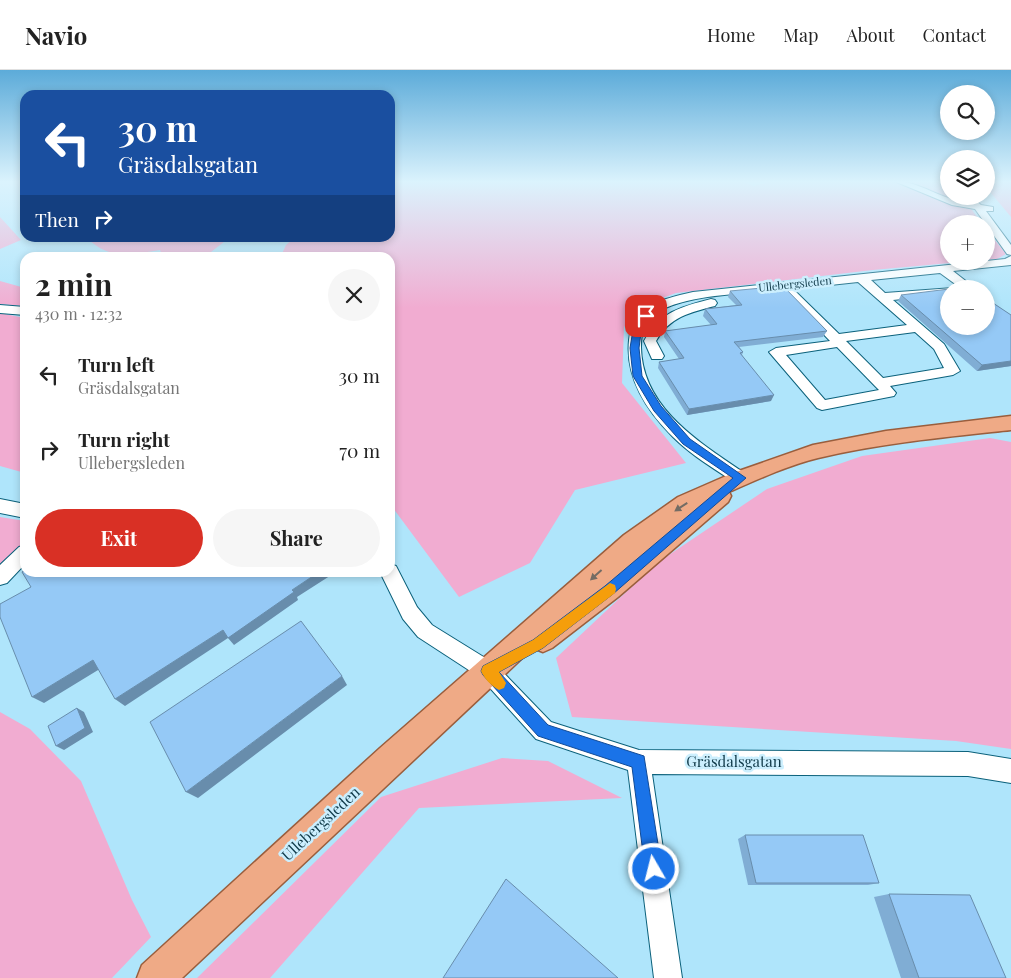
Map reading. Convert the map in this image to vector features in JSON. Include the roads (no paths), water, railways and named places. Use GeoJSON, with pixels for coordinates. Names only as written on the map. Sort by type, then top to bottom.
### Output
{"type":"FeatureCollection","features":[{"type":"Feature","properties":{"kind":"main road","name":"Ullebergsleden"},"geometry":{"type":"LineString","coordinates":[[155,978],[488,671],[538,644],[609,590],[740,478],[814,452],[886,438],[1011,423]]}},
{"type":"Feature","properties":{"kind":"street"},"geometry":{"type":"LineString","coordinates":[[993,223],[1011,252]]}},
{"type":"Feature","properties":{"kind":"street"},"geometry":{"type":"LineString","coordinates":[[1000,223],[1011,238]]}},
{"type":"Feature","properties":{"kind":"street"},"geometry":{"type":"LineString","coordinates":[[995,263],[1009,262],[1011,259]]}},
{"type":"Feature","properties":{"kind":"street"},"geometry":{"type":"LineString","coordinates":[[995,267],[1011,270]]}},
{"type":"Feature","properties":{"kind":"street","name":"Ullebergsleden"},"geometry":{"type":"LineString","coordinates":[[740,478],[687,441],[657,408],[638,376],[634,348],[638,324],[654,309],[672,300],[693,296],[940,268]]}},
{"type":"Feature","properties":{"kind":"street"},"geometry":{"type":"LineString","coordinates":[[944,270],[956,280]]}},
{"type":"Feature","properties":{"kind":"street"},"geometry":{"type":"LineString","coordinates":[[860,277],[939,347],[954,371],[880,383]]}},
{"type":"Feature","properties":{"kind":"street"},"geometry":{"type":"LineString","coordinates":[[783,285],[838,341],[880,383],[889,393],[822,404],[776,352],[838,341],[916,328]]}},
{"type":"Feature","properties":{"kind":"street"},"geometry":{"type":"LineString","coordinates":[[884,297],[940,291]]}},
{"type":"Feature","properties":{"kind":"street"},"geometry":{"type":"LineString","coordinates":[[657,356],[650,340],[655,329],[668,317],[711,303]]}},
{"type":"Feature","properties":{"kind":"street"},"geometry":{"type":"LineString","coordinates":[[0,309],[20,311]]}},
{"type":"Feature","properties":{"kind":"street"},"geometry":{"type":"LineString","coordinates":[[654,309],[668,317]]}},
{"type":"Feature","properties":{"kind":"street"},"geometry":{"type":"LineString","coordinates":[[0,506],[20,510]]}},
{"type":"Feature","properties":{"kind":"street"},"geometry":{"type":"LineString","coordinates":[[0,577],[20,557]]}},
{"type":"Feature","properties":{"kind":"street","name":"Gräsdalsgatan"},"geometry":{"type":"LineString","coordinates":[[392,577],[410,613],[425,630],[488,671],[544,731],[639,762],[968,764],[1011,771]]}},
{"type":"Feature","properties":{"kind":"street"},"geometry":{"type":"LineString","coordinates":[[639,762],[668,978]]}}]}
